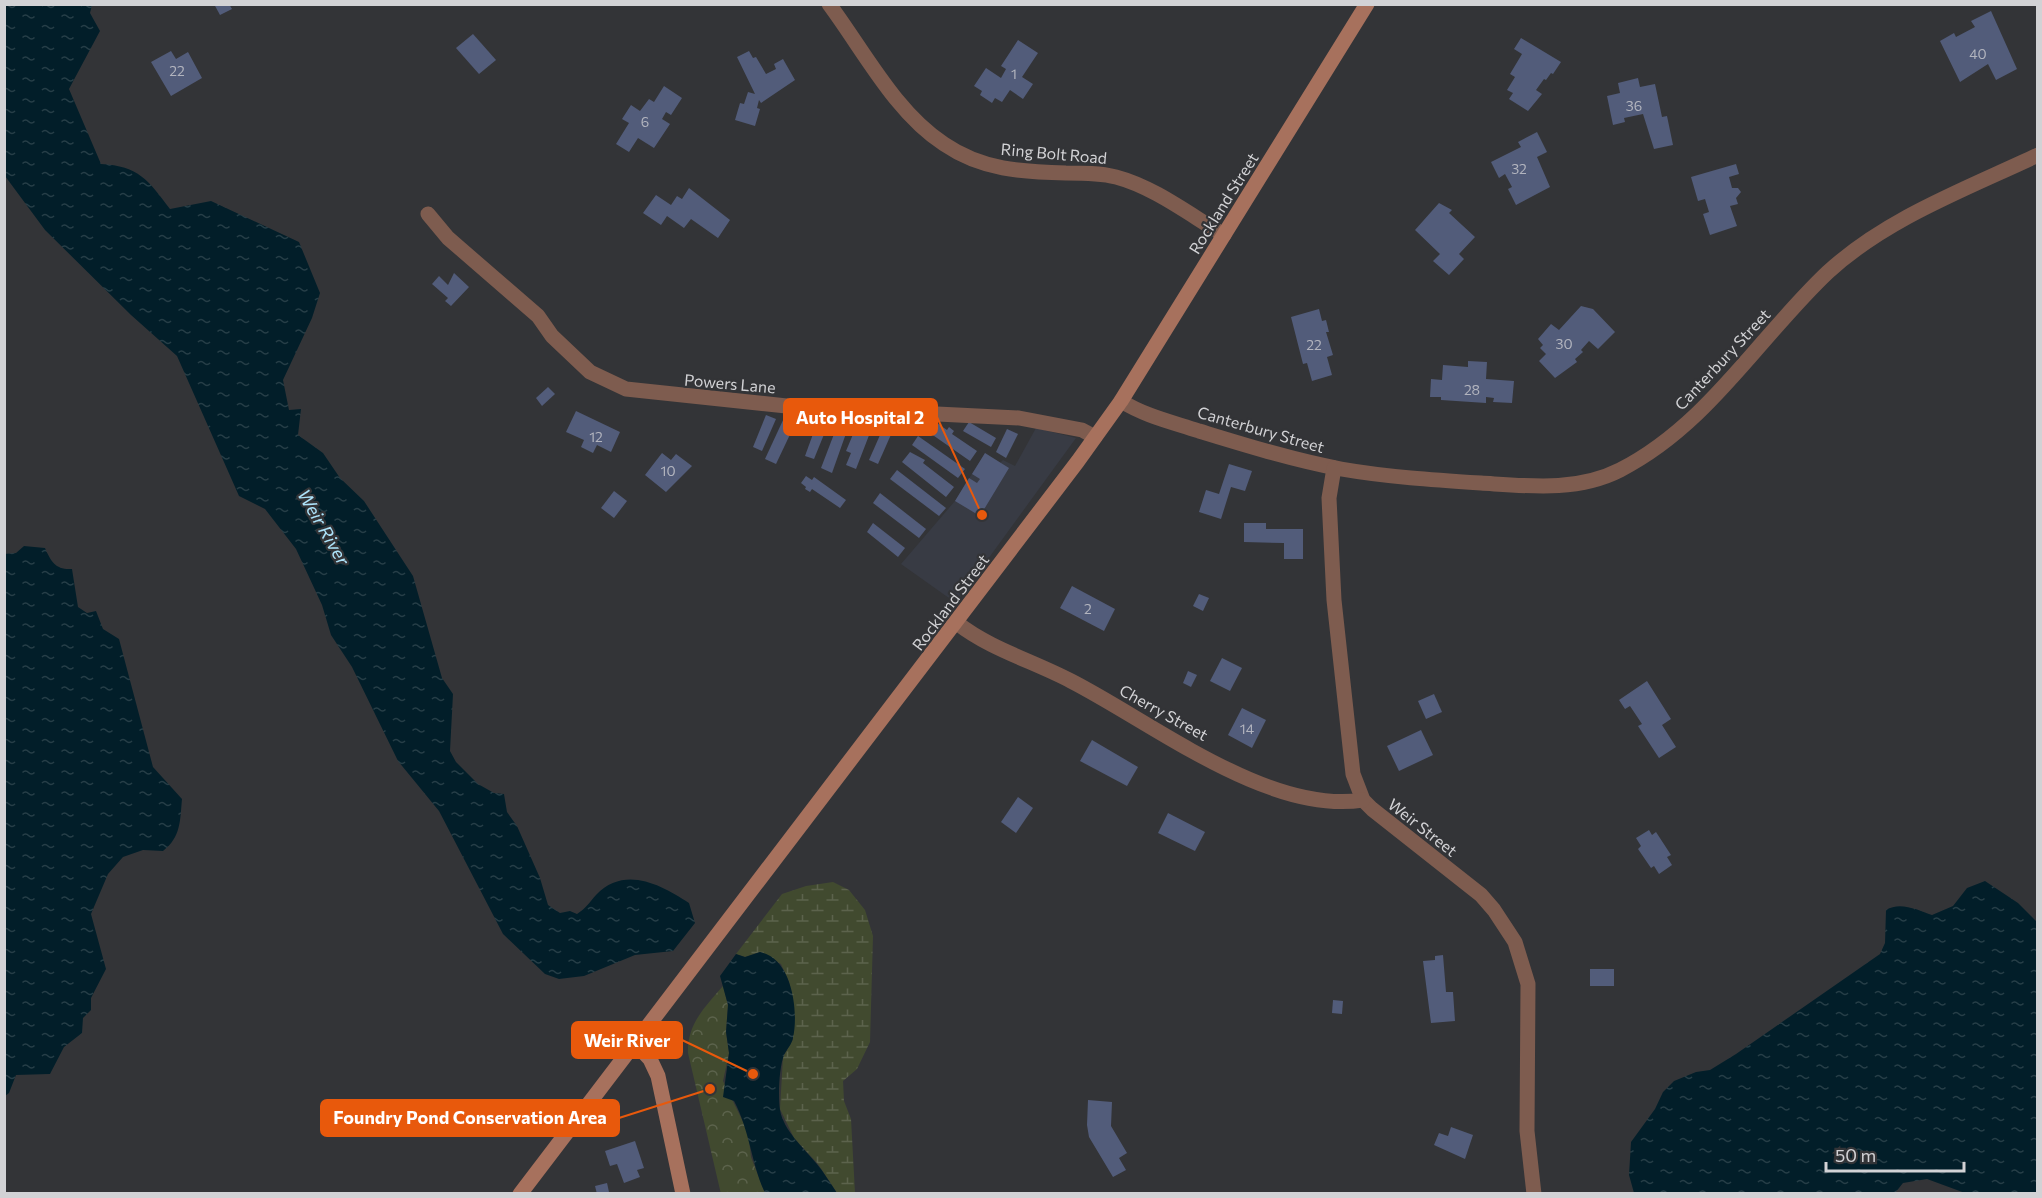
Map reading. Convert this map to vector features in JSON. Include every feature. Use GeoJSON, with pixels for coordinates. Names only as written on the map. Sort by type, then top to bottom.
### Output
{"type":"FeatureCollection","features":[{"type":"Feature","properties":{"kind":"main road","name":"Rockland Street"},"geometry":{"type":"LineString","coordinates":[[520,1194],[957,623],[1121,402],[1367,4]]}},
{"type":"Feature","properties":{"kind":"main road"},"geometry":{"type":"LineString","coordinates":[[635,1043],[650,1059],[658,1076],[683,1194]]}},
{"type":"Feature","properties":{"kind":"street","name":"Ring Bolt Road"},"geometry":{"type":"LineString","coordinates":[[829,4],[911,115],[931,135],[955,151],[981,163],[1010,170],[1115,177],[1147,190],[1224,235]]}},
{"type":"Feature","properties":{"kind":"street","name":"Canterbury Street"},"geometry":{"type":"LineString","coordinates":[[1121,402],[1142,413],[1202,432],[1334,468],[1403,477],[1535,486],[1581,483],[1608,476],[1646,454],[1693,418],[1721,391],[1817,283],[1858,247],[1910,216],[2037,155]]}},
{"type":"Feature","properties":{"kind":"street","name":"Powers Lane"},"geometry":{"type":"LineString","coordinates":[[428,214],[448,238],[538,316],[552,336],[590,372],[620,387],[642,393],[701,395],[796,407],[1020,418],[1082,430],[1095,437]]}},
{"type":"Feature","properties":{"kind":"street","name":"Weir Street"},"geometry":{"type":"LineString","coordinates":[[1334,468],[1329,498],[1338,648],[1353,774],[1363,800],[1382,818],[1481,896],[1505,925],[1521,957],[1529,999],[1527,1131],[1534,1194]]}},
{"type":"Feature","properties":{"kind":"street","name":"Cherry Street"},"geometry":{"type":"LineString","coordinates":[[957,623],[982,641],[1073,682],[1264,786],[1281,793],[1323,800],[1363,800]]}},
{"type":"Feature","properties":{"kind":"shaded area"},"geometry":{"type":"Polygon","coordinates":[[[1036,428],[1076,438],[956,603],[901,564],[955,501],[985,453],[1000,463],[1003,460],[1015,466],[1036,428]]]}},
{"type":"Feature","properties":{"kind":"green space"},"geometry":{"type":"Polygon","coordinates":[[[833,882],[849,890],[865,910],[873,936],[870,1042],[857,1069],[843,1081],[844,1101],[851,1119],[855,1193],[837,1193],[818,1164],[794,1138],[780,1109],[783,1057],[793,1039],[793,1004],[789,982],[781,964],[760,952],[745,957],[736,954],[782,894],[806,886],[833,882]]]}},
{"type":"Feature","properties":{"kind":"green space"},"geometry":{"type":"Polygon","coordinates":[[[723,986],[728,1005],[726,1032],[729,1053],[723,1081],[748,1132],[751,1157],[765,1193],[721,1194],[688,1053],[688,1043],[698,1016],[723,986]]]}},
{"type":"Feature","properties":{"kind":"water"},"geometry":{"type":"Polygon","coordinates":[[[5,4],[92,5],[90,13],[100,31],[69,89],[101,164],[125,168],[142,176],[170,209],[211,201],[299,242],[320,293],[312,318],[283,380],[289,410],[301,409],[298,435],[323,453],[340,478],[364,501],[413,576],[442,678],[453,694],[450,751],[456,762],[478,784],[494,793],[504,794],[507,812],[517,826],[540,878],[548,905],[560,913],[570,911],[577,914],[607,886],[619,881],[643,881],[655,885],[689,903],[695,923],[673,951],[635,955],[584,976],[559,979],[545,974],[503,934],[439,811],[398,761],[352,667],[331,635],[322,605],[296,549],[265,509],[239,496],[177,356],[131,315],[45,230],[5,176],[5,4]]]}},
{"type":"Feature","properties":{"kind":"water"},"geometry":{"type":"Polygon","coordinates":[[[24,546],[45,548],[55,564],[62,568],[72,569],[78,607],[87,613],[96,611],[103,629],[119,639],[153,767],[182,799],[178,828],[169,846],[163,851],[143,850],[123,857],[108,874],[91,914],[106,969],[91,998],[91,1010],[83,1018],[82,1033],[64,1047],[50,1074],[16,1075],[9,1093],[5,1096],[4,554],[16,553],[24,546]]]}},
{"type":"Feature","properties":{"kind":"water"},"geometry":{"type":"Polygon","coordinates":[[[1985,881],[2018,903],[2037,922],[2037,1193],[1965,1193],[1927,1179],[1903,1183],[1895,1193],[1634,1193],[1629,1175],[1631,1142],[1655,1109],[1663,1092],[1674,1081],[1696,1072],[1710,1070],[1736,1054],[1880,954],[1885,943],[1886,910],[1903,906],[1932,915],[1953,906],[1967,888],[1985,881]]]}},
{"type":"Feature","properties":{"kind":"water"},"geometry":{"type":"Polygon","coordinates":[[[760,952],[771,956],[780,964],[791,987],[794,1001],[793,1038],[784,1055],[780,1074],[779,1104],[782,1118],[790,1132],[819,1166],[837,1193],[765,1193],[739,1112],[734,1101],[723,1097],[729,1053],[726,1032],[728,1005],[720,976],[736,954],[745,957],[760,952]]]}},
{"type":"Feature","properties":{"kind":"building"},"geometry":{"type":"Polygon","coordinates":[[[214,4],[229,4],[232,9],[220,15],[214,4]]]}},
{"type":"Feature","properties":{"kind":"building"},"geometry":{"type":"Polygon","coordinates":[[[1991,11],[2017,69],[1996,80],[1988,64],[1960,82],[1940,41],[1954,33],[1956,37],[1975,27],[1971,21],[1991,11]]]}},
{"type":"Feature","properties":{"kind":"building"},"geometry":{"type":"Polygon","coordinates":[[[473,34],[496,60],[479,74],[456,48],[473,34]]]}},
{"type":"Feature","properties":{"kind":"building"},"geometry":{"type":"Polygon","coordinates":[[[1521,38],[1561,62],[1553,74],[1551,73],[1546,80],[1544,79],[1536,90],[1542,94],[1528,111],[1509,99],[1513,93],[1507,90],[1515,77],[1510,74],[1522,54],[1514,49],[1521,38]]]}},
{"type":"Feature","properties":{"kind":"building"},"geometry":{"type":"Polygon","coordinates":[[[1018,40],[1038,53],[1022,77],[1033,84],[1023,99],[1010,90],[1002,102],[995,98],[992,103],[980,95],[982,91],[974,86],[986,68],[1001,78],[1006,69],[1001,66],[1018,40]]]}},
{"type":"Feature","properties":{"kind":"building"},"geometry":{"type":"Polygon","coordinates":[[[171,51],[176,59],[188,52],[202,78],[171,96],[151,62],[171,51]]]}},
{"type":"Feature","properties":{"kind":"building"},"geometry":{"type":"Polygon","coordinates":[[[749,51],[753,58],[756,57],[766,74],[776,69],[774,64],[783,59],[795,80],[761,103],[759,100],[757,108],[760,109],[755,126],[735,120],[740,103],[744,104],[748,92],[755,94],[737,57],[749,51]]]}},
{"type":"Feature","properties":{"kind":"building"},"geometry":{"type":"Polygon","coordinates":[[[1638,78],[1640,87],[1655,84],[1662,117],[1667,116],[1673,145],[1654,149],[1643,114],[1624,118],[1625,122],[1613,125],[1607,96],[1620,93],[1618,83],[1638,78]]]}},
{"type":"Feature","properties":{"kind":"building"},"geometry":{"type":"Polygon","coordinates":[[[664,86],[682,98],[671,115],[666,112],[662,119],[670,124],[654,148],[638,138],[629,152],[616,144],[629,123],[622,119],[631,105],[640,111],[649,99],[654,102],[664,86]]]}},
{"type":"Feature","properties":{"kind":"building"},"geometry":{"type":"Polygon","coordinates":[[[1537,132],[1547,152],[1537,157],[1550,187],[1516,205],[1508,189],[1512,187],[1505,174],[1499,178],[1491,162],[1521,147],[1518,142],[1537,132]]]}},
{"type":"Feature","properties":{"kind":"building"},"geometry":{"type":"Polygon","coordinates":[[[1736,164],[1739,174],[1729,177],[1732,188],[1738,188],[1741,192],[1736,198],[1738,204],[1730,206],[1737,226],[1710,235],[1703,214],[1709,212],[1705,199],[1698,201],[1691,177],[1736,164]]]}},
{"type":"Feature","properties":{"kind":"building"},"geometry":{"type":"Polygon","coordinates":[[[689,188],[730,220],[718,238],[691,219],[684,228],[667,216],[661,225],[643,213],[656,195],[671,205],[677,196],[682,199],[689,188]]]}},
{"type":"Feature","properties":{"kind":"building"},"geometry":{"type":"Polygon","coordinates":[[[1439,203],[1452,210],[1449,213],[1475,237],[1459,254],[1464,259],[1449,275],[1433,261],[1440,254],[1415,230],[1439,203]]]}},
{"type":"Feature","properties":{"kind":"building"},"geometry":{"type":"Polygon","coordinates":[[[454,273],[469,287],[451,306],[445,301],[448,298],[432,284],[439,276],[448,285],[454,273]]]}},
{"type":"Feature","properties":{"kind":"building"},"geometry":{"type":"Polygon","coordinates":[[[1581,306],[1593,309],[1615,332],[1598,349],[1589,341],[1581,350],[1583,352],[1575,359],[1577,362],[1555,378],[1539,361],[1546,354],[1540,348],[1543,345],[1538,339],[1551,324],[1559,330],[1581,306]]]}},
{"type":"Feature","properties":{"kind":"building"},"geometry":{"type":"Polygon","coordinates":[[[1319,309],[1322,321],[1326,320],[1329,332],[1326,332],[1333,355],[1327,357],[1332,375],[1312,381],[1307,363],[1303,364],[1291,317],[1319,309]]]}},
{"type":"Feature","properties":{"kind":"building"},"geometry":{"type":"Polygon","coordinates":[[[1468,361],[1487,362],[1486,379],[1514,381],[1512,403],[1493,402],[1494,398],[1486,397],[1486,403],[1441,400],[1441,397],[1430,397],[1431,379],[1442,380],[1443,365],[1468,367],[1468,361]]]}},
{"type":"Feature","properties":{"kind":"building"},"geometry":{"type":"Polygon","coordinates":[[[548,387],[555,394],[542,406],[536,398],[548,387]]]}},
{"type":"Feature","properties":{"kind":"building"},"geometry":{"type":"Polygon","coordinates":[[[576,411],[620,432],[611,452],[597,445],[593,453],[581,447],[584,440],[566,432],[576,411]]]}},
{"type":"Feature","properties":{"kind":"building"},"geometry":{"type":"Polygon","coordinates":[[[766,415],[776,419],[762,451],[753,447],[766,415]]]}},
{"type":"Feature","properties":{"kind":"building"},"geometry":{"type":"Polygon","coordinates":[[[784,418],[795,424],[776,464],[765,459],[784,418]]]}},
{"type":"Feature","properties":{"kind":"building"},"geometry":{"type":"Polygon","coordinates":[[[859,420],[873,425],[856,469],[846,465],[851,453],[846,451],[859,420]]]}},
{"type":"Feature","properties":{"kind":"building"},"geometry":{"type":"Polygon","coordinates":[[[839,421],[849,425],[832,473],[821,468],[839,421]]]}},
{"type":"Feature","properties":{"kind":"building"},"geometry":{"type":"Polygon","coordinates":[[[934,421],[947,430],[949,427],[954,431],[952,434],[977,451],[970,461],[927,431],[934,421]]]}},
{"type":"Feature","properties":{"kind":"building"},"geometry":{"type":"Polygon","coordinates":[[[969,422],[996,438],[991,447],[963,431],[969,422]]]}},
{"type":"Feature","properties":{"kind":"building"},"geometry":{"type":"Polygon","coordinates":[[[817,423],[827,427],[814,459],[805,456],[817,423]]]}},
{"type":"Feature","properties":{"kind":"building"},"geometry":{"type":"Polygon","coordinates":[[[884,426],[893,430],[878,464],[869,460],[884,426]]]}},
{"type":"Feature","properties":{"kind":"building"},"geometry":{"type":"Polygon","coordinates":[[[1007,429],[1018,434],[1006,458],[996,452],[1007,429]]]}},
{"type":"Feature","properties":{"kind":"building"},"geometry":{"type":"Polygon","coordinates":[[[918,436],[965,469],[958,478],[912,445],[918,436]]]}},
{"type":"Feature","properties":{"kind":"building"},"geometry":{"type":"Polygon","coordinates":[[[910,452],[925,460],[923,463],[954,487],[946,497],[902,462],[910,452]]]}},
{"type":"Feature","properties":{"kind":"building"},"geometry":{"type":"Polygon","coordinates":[[[662,453],[671,460],[676,454],[692,466],[666,492],[645,475],[662,453]]]}},
{"type":"Feature","properties":{"kind":"building"},"geometry":{"type":"Polygon","coordinates":[[[985,453],[1009,468],[980,516],[955,501],[969,478],[977,483],[980,479],[972,474],[985,453]]]}},
{"type":"Feature","properties":{"kind":"building"},"geometry":{"type":"Polygon","coordinates":[[[1229,464],[1252,471],[1245,491],[1231,487],[1221,519],[1199,512],[1206,490],[1219,494],[1229,464]]]}},
{"type":"Feature","properties":{"kind":"building"},"geometry":{"type":"Polygon","coordinates":[[[897,470],[946,508],[939,516],[890,479],[897,470]]]}},
{"type":"Feature","properties":{"kind":"building"},"geometry":{"type":"Polygon","coordinates":[[[806,476],[812,480],[814,477],[846,500],[840,508],[812,489],[810,492],[805,489],[806,487],[801,483],[806,476]]]}},
{"type":"Feature","properties":{"kind":"building"},"geometry":{"type":"Polygon","coordinates":[[[614,491],[627,501],[614,518],[601,508],[614,491]]]}},
{"type":"Feature","properties":{"kind":"building"},"geometry":{"type":"Polygon","coordinates":[[[880,493],[926,529],[919,538],[873,503],[880,493]]]}},
{"type":"Feature","properties":{"kind":"building"},"geometry":{"type":"Polygon","coordinates":[[[873,523],[905,548],[898,557],[867,532],[873,523]]]}},
{"type":"Feature","properties":{"kind":"building"},"geometry":{"type":"Polygon","coordinates":[[[1244,523],[1266,523],[1266,529],[1303,529],[1303,559],[1284,559],[1284,543],[1244,542],[1244,523]]]}},
{"type":"Feature","properties":{"kind":"building"},"geometry":{"type":"Polygon","coordinates":[[[1072,586],[1115,609],[1104,631],[1060,608],[1072,586]]]}},
{"type":"Feature","properties":{"kind":"building"},"geometry":{"type":"Polygon","coordinates":[[[1199,594],[1209,598],[1203,611],[1193,606],[1199,594]]]}},
{"type":"Feature","properties":{"kind":"building"},"geometry":{"type":"Polygon","coordinates":[[[1222,658],[1242,668],[1230,691],[1210,681],[1222,658]]]}},
{"type":"Feature","properties":{"kind":"building"},"geometry":{"type":"Polygon","coordinates":[[[1188,671],[1197,675],[1191,687],[1183,683],[1188,671]]]}},
{"type":"Feature","properties":{"kind":"building"},"geometry":{"type":"Polygon","coordinates":[[[1647,681],[1671,719],[1662,725],[1676,747],[1659,758],[1638,726],[1642,724],[1630,706],[1625,709],[1619,700],[1647,681]]]}},
{"type":"Feature","properties":{"kind":"building"},"geometry":{"type":"Polygon","coordinates":[[[1434,694],[1442,712],[1426,719],[1418,701],[1434,694]]]}},
{"type":"Feature","properties":{"kind":"building"},"geometry":{"type":"Polygon","coordinates":[[[1242,708],[1266,720],[1252,748],[1228,735],[1242,708]]]}},
{"type":"Feature","properties":{"kind":"building"},"geometry":{"type":"Polygon","coordinates":[[[1421,730],[1433,755],[1399,771],[1387,746],[1421,730]]]}},
{"type":"Feature","properties":{"kind":"building"},"geometry":{"type":"Polygon","coordinates":[[[1092,740],[1138,767],[1127,786],[1080,761],[1092,740]]]}},
{"type":"Feature","properties":{"kind":"building"},"geometry":{"type":"Polygon","coordinates":[[[1018,797],[1033,808],[1016,833],[1001,822],[1018,797]]]}},
{"type":"Feature","properties":{"kind":"building"},"geometry":{"type":"Polygon","coordinates":[[[1168,813],[1205,832],[1195,851],[1158,833],[1168,813]]]}},
{"type":"Feature","properties":{"kind":"building"},"geometry":{"type":"Polygon","coordinates":[[[1649,830],[1652,835],[1656,832],[1671,855],[1667,857],[1672,865],[1659,874],[1654,866],[1651,868],[1638,849],[1641,846],[1636,838],[1649,830]]]}},
{"type":"Feature","properties":{"kind":"building"},"geometry":{"type":"Polygon","coordinates":[[[1443,955],[1446,992],[1453,992],[1455,1021],[1431,1023],[1423,961],[1435,960],[1435,956],[1443,955]]]}},
{"type":"Feature","properties":{"kind":"building"},"geometry":{"type":"Polygon","coordinates":[[[1590,969],[1614,969],[1614,986],[1590,986],[1590,969]]]}},
{"type":"Feature","properties":{"kind":"building"},"geometry":{"type":"Polygon","coordinates":[[[1333,1000],[1343,1001],[1342,1014],[1332,1013],[1333,1000]]]}},
{"type":"Feature","properties":{"kind":"building"},"geometry":{"type":"Polygon","coordinates":[[[1088,1100],[1112,1102],[1111,1126],[1127,1153],[1119,1158],[1126,1170],[1113,1177],[1089,1137],[1088,1100]]]}},
{"type":"Feature","properties":{"kind":"building"},"geometry":{"type":"Polygon","coordinates":[[[1451,1127],[1473,1135],[1465,1159],[1434,1145],[1439,1133],[1448,1136],[1451,1127]]]}},
{"type":"Feature","properties":{"kind":"building"},"geometry":{"type":"Polygon","coordinates":[[[635,1141],[644,1168],[637,1170],[640,1177],[624,1183],[617,1164],[610,1166],[605,1151],[635,1141]]]}},
{"type":"Feature","properties":{"kind":"building"},"geometry":{"type":"Polygon","coordinates":[[[607,1183],[609,1192],[597,1194],[595,1186],[607,1183]]]}},
{"type":"Feature","properties":{"kind":"place","name":"Auto Hospital 2"},"geometry":{"type":"Point","coordinates":[982,515]}},
{"type":"Feature","properties":{"kind":"place","name":"Weir River"},"geometry":{"type":"Point","coordinates":[753,1074]}},
{"type":"Feature","properties":{"kind":"place","name":"Foundry Pond Conservation Area"},"geometry":{"type":"Point","coordinates":[710,1089]}}]}
